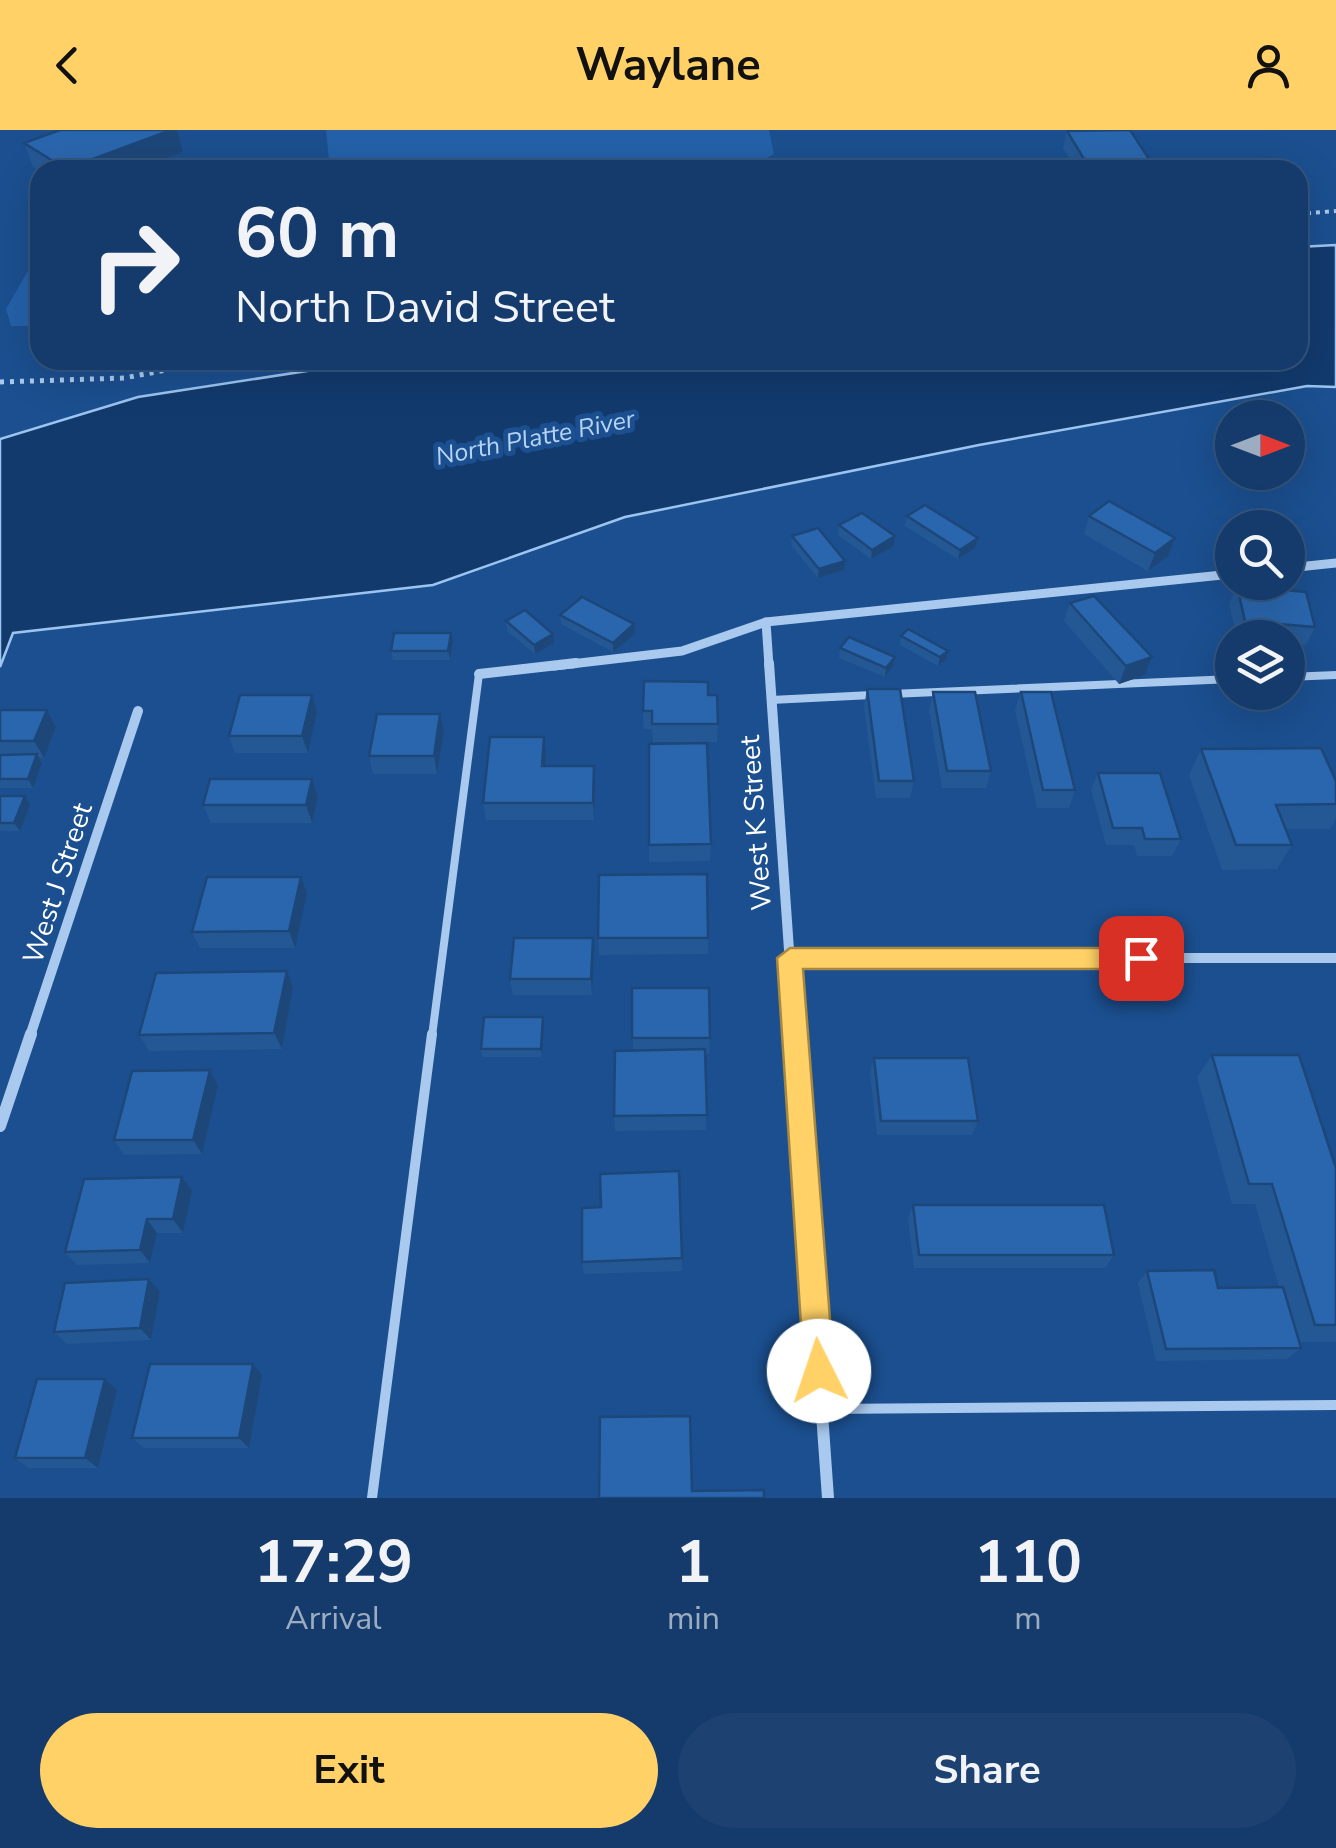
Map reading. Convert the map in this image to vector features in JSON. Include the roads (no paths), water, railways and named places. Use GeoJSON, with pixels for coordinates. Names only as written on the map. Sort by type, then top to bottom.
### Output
{"type":"FeatureCollection","features":[{"type":"Feature","properties":{"kind":"street"},"geometry":{"type":"LineString","coordinates":[[1305,566],[1336,563]]}},
{"type":"Feature","properties":{"kind":"street"},"geometry":{"type":"LineString","coordinates":[[479,674],[682,651],[766,622],[1215,576]]}},
{"type":"Feature","properties":{"kind":"street","name":"West K Street"},"geometry":{"type":"LineString","coordinates":[[766,622],[828,1498]]}},
{"type":"Feature","properties":{"kind":"street","name":"West J Street"},"geometry":{"type":"LineString","coordinates":[[0,1126],[138,712]]}},
{"type":"Feature","properties":{"kind":"street"},"geometry":{"type":"LineString","coordinates":[[790,958],[1336,958]]}},
{"type":"Feature","properties":{"kind":"lane"},"geometry":{"type":"LineString","coordinates":[[372,1498],[479,674]]}},
{"type":"Feature","properties":{"kind":"lane"},"geometry":{"type":"LineString","coordinates":[[1305,676],[1336,675]]}},
{"type":"Feature","properties":{"kind":"lane"},"geometry":{"type":"LineString","coordinates":[[772,700],[1215,680]]}},
{"type":"Feature","properties":{"kind":"lane"},"geometry":{"type":"LineString","coordinates":[[822,1409],[1336,1404]]}},
{"type":"Feature","properties":{"kind":"water","name":"North Platte River"},"geometry":{"type":"Polygon","coordinates":[[[1336,245],[1336,387],[1307,386],[1215,400],[625,517],[433,585],[13,633],[0,667],[0,439],[138,397],[313,370],[1308,370],[1308,246],[1336,245]]]}}]}
